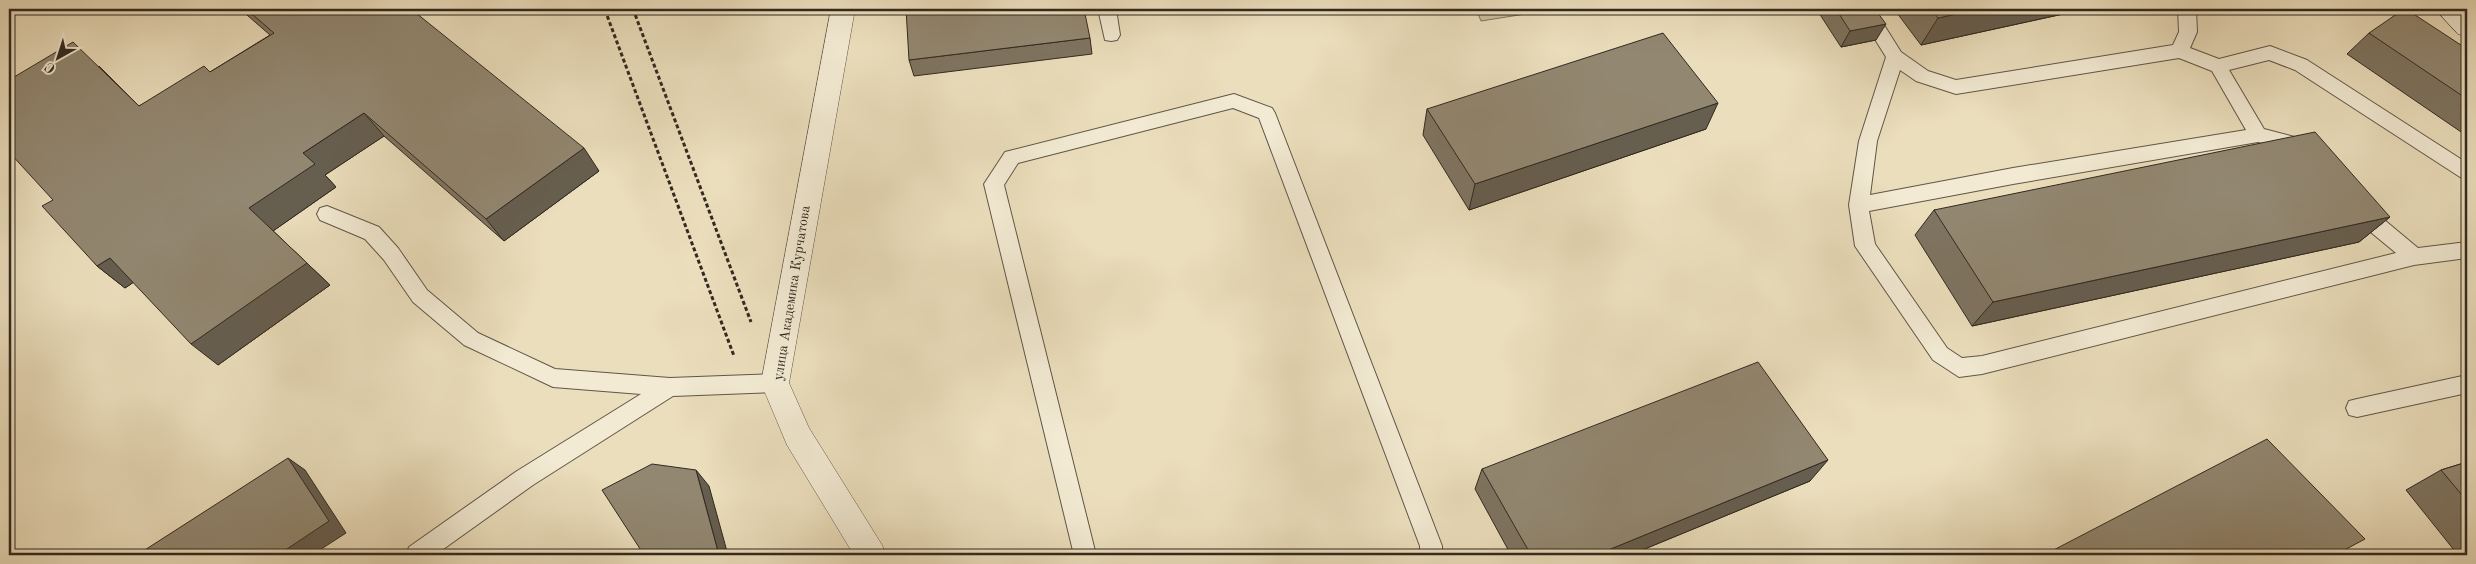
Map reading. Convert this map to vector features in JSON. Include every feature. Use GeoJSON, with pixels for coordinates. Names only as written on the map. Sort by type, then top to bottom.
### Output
{"type":"FeatureCollection","features":[{"type":"Feature","properties":{"kind":"street","name":"улица Академика Курчатова"},"geometry":{"type":"LineString","coordinates":[[843,9],[834,50],[775,383],[797,436],[871,555]]}},
{"type":"Feature","properties":{"kind":"street"},"geometry":{"type":"LineString","coordinates":[[2447,9],[2467,28]]}},
{"type":"Feature","properties":{"kind":"lane"},"geometry":{"type":"LineString","coordinates":[[1107,9],[1111,35]]}},
{"type":"Feature","properties":{"kind":"lane"},"geometry":{"type":"LineString","coordinates":[[1865,9],[1895,57],[1922,76],[1956,87],[2180,51],[2218,66],[2270,54],[2301,65],[2467,172]]}},
{"type":"Feature","properties":{"kind":"lane"},"geometry":{"type":"LineString","coordinates":[[2180,51],[2188,32],[2187,9]]}},
{"type":"Feature","properties":{"kind":"lane"},"geometry":{"type":"LineString","coordinates":[[1895,57],[1868,141],[1859,205],[1865,246],[1940,354],[1959,368],[1982,365],[2414,257],[2467,250]]}},
{"type":"Feature","properties":{"kind":"lane"},"geometry":{"type":"LineString","coordinates":[[2218,66],[2258,135]]}},
{"type":"Feature","properties":{"kind":"lane"},"geometry":{"type":"LineString","coordinates":[[1085,555],[994,184],[1012,157],[1234,101],[1266,113],[1432,546],[1431,555]]}},
{"type":"Feature","properties":{"kind":"lane"},"geometry":{"type":"LineString","coordinates":[[1859,205],[2013,176],[2258,135],[2309,147],[2314,154]]}},
{"type":"Feature","properties":{"kind":"lane"},"geometry":{"type":"LineString","coordinates":[[2348,198],[2359,212],[2414,257]]}},
{"type":"Feature","properties":{"kind":"lane"},"geometry":{"type":"LineString","coordinates":[[327,214],[372,233],[391,254],[420,296],[472,339],[553,378],[670,386],[746,386],[775,383]]}},
{"type":"Feature","properties":{"kind":"lane"},"geometry":{"type":"LineString","coordinates":[[2357,408],[2467,384]]}},
{"type":"Feature","properties":{"kind":"lane"},"geometry":{"type":"LineString","coordinates":[[417,555],[525,478],[670,386]]}},
{"type":"Feature","properties":{"kind":"path"},"geometry":{"type":"LineString","coordinates":[[562,9],[576,12],[610,9]]}},
{"type":"Feature","properties":{"kind":"path"},"geometry":{"type":"LineString","coordinates":[[633,9],[752,326]]}},
{"type":"Feature","properties":{"kind":"path"},"geometry":{"type":"LineString","coordinates":[[605,10],[746,386]]}},
{"type":"Feature","properties":{"kind":"shaded area"},"geometry":{"type":"Polygon","coordinates":[[[1476,9],[1557,9],[1481,21],[1476,9]]]}},
{"type":"Feature","properties":{"kind":"building"},"geometry":{"type":"Polygon","coordinates":[[[246,9],[411,9],[584,148],[486,219],[364,113],[303,153],[315,164],[249,208],[307,263],[191,344],[110,258],[97,266],[42,206],[53,200],[9,152],[9,80],[73,42],[139,106],[204,66],[210,72],[274,33],[246,9]]]}},
{"type":"Feature","properties":{"kind":"building"},"geometry":{"type":"Polygon","coordinates":[[[906,9],[1084,9],[1090,38],[909,60],[906,9]]]}},
{"type":"Feature","properties":{"kind":"building"},"geometry":{"type":"Polygon","coordinates":[[[1836,9],[1875,9],[1886,24],[1850,31],[1836,9]]]}},
{"type":"Feature","properties":{"kind":"building"},"geometry":{"type":"Polygon","coordinates":[[[1931,9],[1980,9],[1938,18],[1931,9]]]}},
{"type":"Feature","properties":{"kind":"building"},"geometry":{"type":"Polygon","coordinates":[[[2404,9],[2467,49],[2467,99],[2369,33],[2404,9]]]}},
{"type":"Feature","properties":{"kind":"building"},"geometry":{"type":"Polygon","coordinates":[[[1663,33],[1718,103],[1475,184],[1427,109],[1663,33]]]}},
{"type":"Feature","properties":{"kind":"building"},"geometry":{"type":"Polygon","coordinates":[[[2315,132],[2390,217],[1993,302],[1934,210],[2315,132]]]}},
{"type":"Feature","properties":{"kind":"building"},"geometry":{"type":"Polygon","coordinates":[[[1758,362],[1828,460],[1596,555],[1531,555],[1482,469],[1758,362]]]}},
{"type":"Feature","properties":{"kind":"building"},"geometry":{"type":"Polygon","coordinates":[[[2267,439],[2365,539],[2335,555],[2044,555],[2267,439]]]}},
{"type":"Feature","properties":{"kind":"building"},"geometry":{"type":"Polygon","coordinates":[[[288,458],[329,521],[278,555],[137,555],[288,458]]]}},
{"type":"Feature","properties":{"kind":"building"},"geometry":{"type":"Polygon","coordinates":[[[2467,462],[2467,501],[2441,470],[2467,462]]]}},
{"type":"Feature","properties":{"kind":"building"},"geometry":{"type":"Polygon","coordinates":[[[652,464],[696,470],[719,555],[644,555],[602,490],[652,464]]]}}]}
